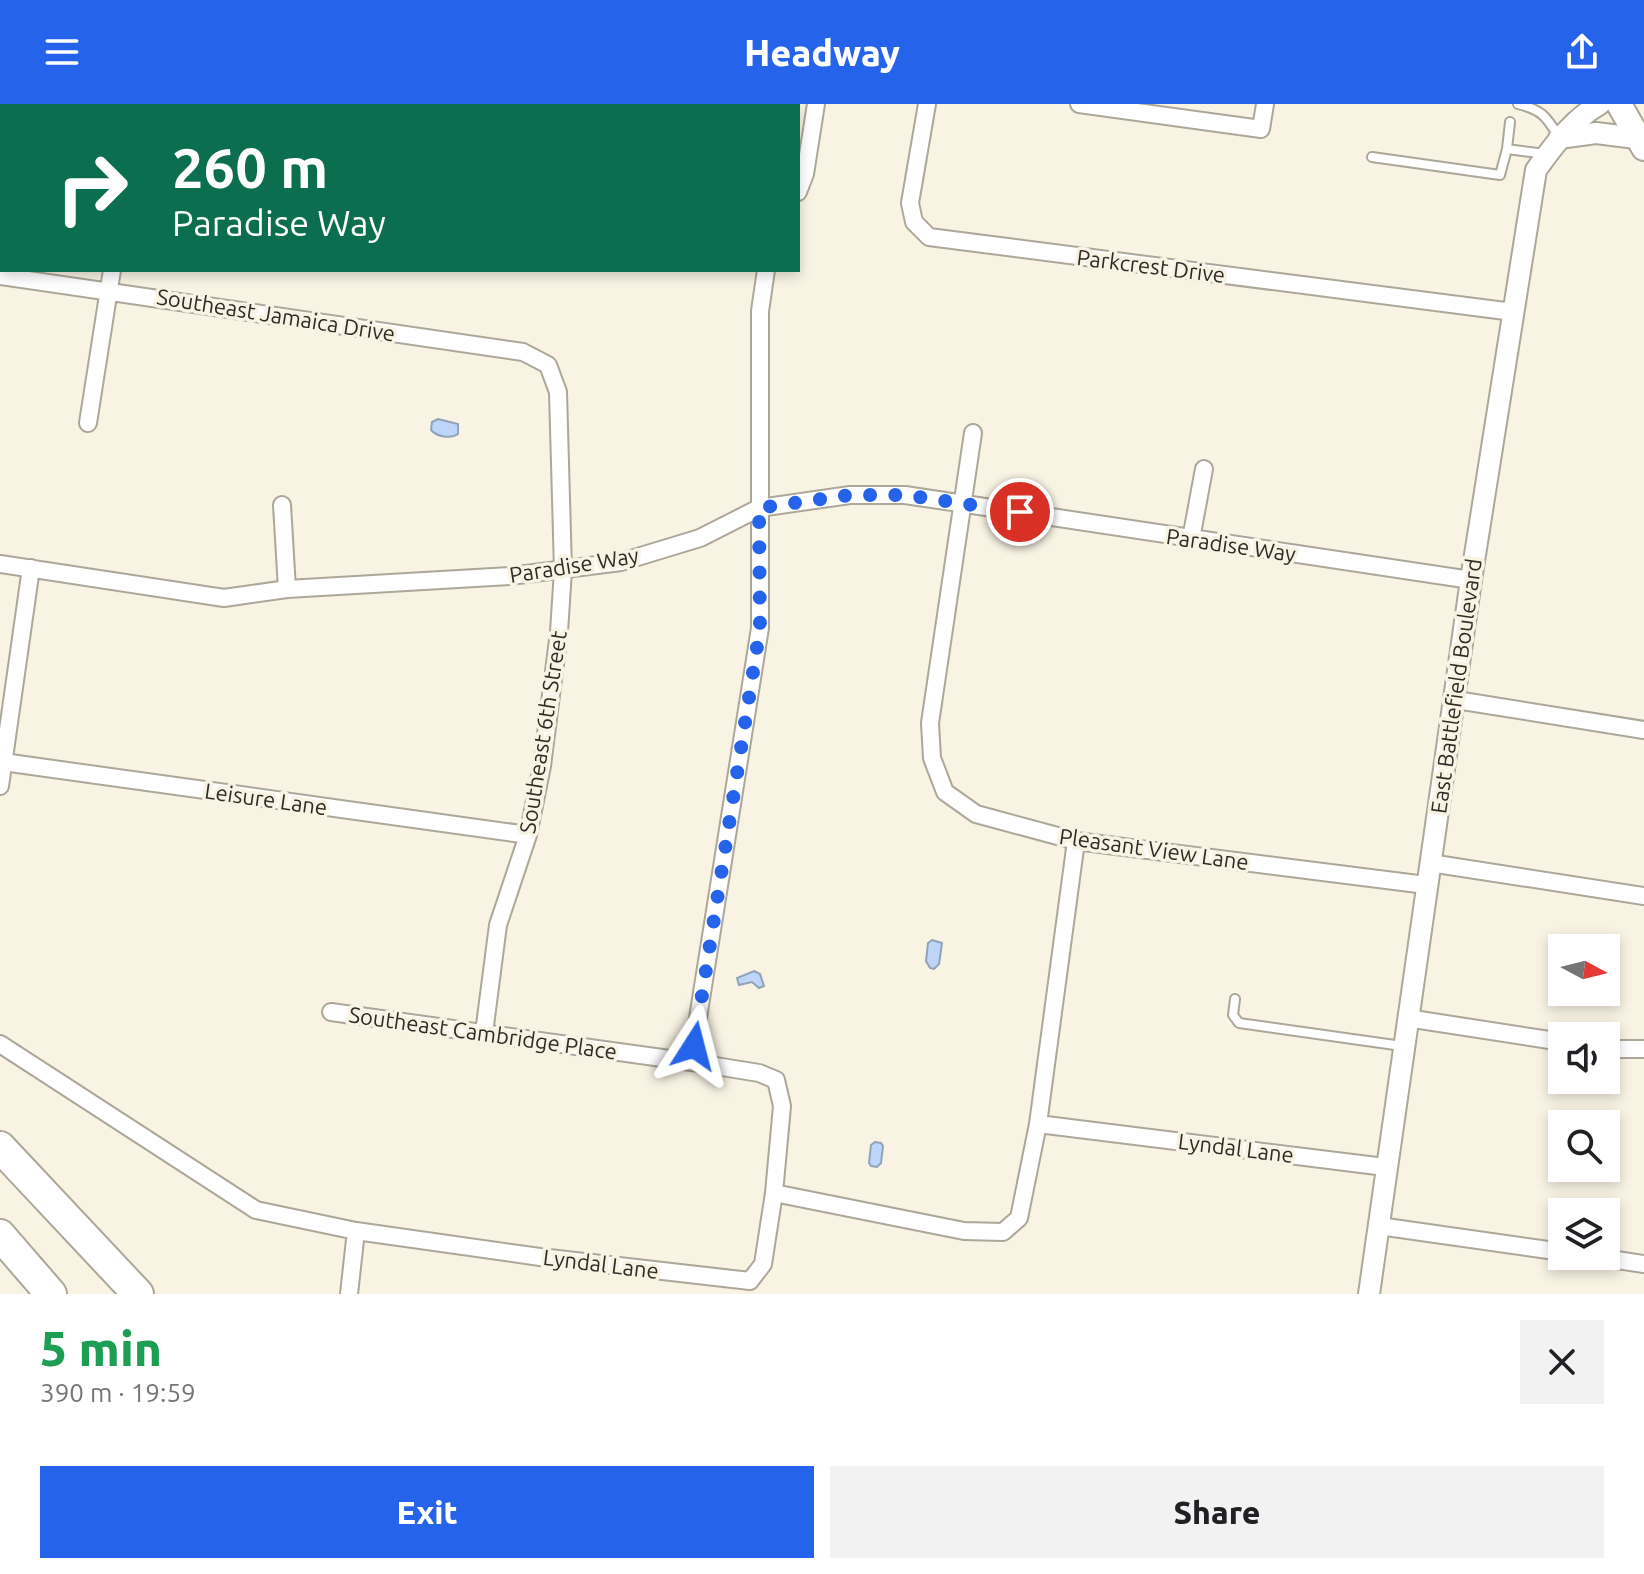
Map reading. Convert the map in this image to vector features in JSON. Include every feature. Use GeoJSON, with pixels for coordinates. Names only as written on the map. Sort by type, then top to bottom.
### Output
{"type":"FeatureCollection","features":[{"type":"Feature","properties":{"kind":"highway"},"geometry":{"type":"LineString","coordinates":[[0,1147],[138,1294]]}},
{"type":"Feature","properties":{"kind":"highway"},"geometry":{"type":"LineString","coordinates":[[0,1235],[51,1294]]}},
{"type":"Feature","properties":{"kind":"highway"},"geometry":{"type":"LineString","coordinates":[[0,1259],[41,1294]]}},
{"type":"Feature","properties":{"kind":"main road"},"geometry":{"type":"LineString","coordinates":[[1619,104],[1640,143]]}},
{"type":"Feature","properties":{"kind":"street"},"geometry":{"type":"LineString","coordinates":[[800,187],[805,174],[816,104]]}},
{"type":"Feature","properties":{"kind":"street","name":"Parkcrest Drive"},"geometry":{"type":"LineString","coordinates":[[927,104],[910,203],[914,222],[929,237],[1513,312]]}},
{"type":"Feature","properties":{"kind":"street"},"geometry":{"type":"LineString","coordinates":[[1090,105],[1261,129],[1265,104]]}},
{"type":"Feature","properties":{"kind":"street","name":"East Battlefield Boulevard"},"geometry":{"type":"LineString","coordinates":[[1369,1294],[1471,580],[1536,170],[1553,146],[1588,111],[1600,104]]}},
{"type":"Feature","properties":{"kind":"street"},"geometry":{"type":"LineString","coordinates":[[1553,146],[1596,133],[1640,143]]}},
{"type":"Feature","properties":{"kind":"street"},"geometry":{"type":"LineString","coordinates":[[88,423],[112,272]]}},
{"type":"Feature","properties":{"kind":"street"},"geometry":{"type":"LineString","coordinates":[[691,1062],[760,628],[760,311],[766,272]]}},
{"type":"Feature","properties":{"kind":"street","name":"Southeast Jamaica Drive"},"geometry":{"type":"LineString","coordinates":[[0,276],[109,289],[523,352],[548,365]]}},
{"type":"Feature","properties":{"kind":"street","name":"Southeast 6th Street"},"geometry":{"type":"LineString","coordinates":[[484,1033],[498,925],[528,835],[542,766],[559,632],[563,570],[558,392],[548,365]]}},
{"type":"Feature","properties":{"kind":"street","name":"Pleasant View Lane"},"geometry":{"type":"LineString","coordinates":[[973,433],[930,723],[932,758],[945,792],[976,814],[1076,841],[1426,885]]}},
{"type":"Feature","properties":{"kind":"street"},"geometry":{"type":"LineString","coordinates":[[1191,539],[1204,469]]}},
{"type":"Feature","properties":{"kind":"street","name":"Paradise Way"},"geometry":{"type":"LineString","coordinates":[[0,564],[224,598],[287,589],[510,576],[621,562],[700,538],[759,508],[850,495],[905,495],[1471,580]]}},
{"type":"Feature","properties":{"kind":"street"},"geometry":{"type":"LineString","coordinates":[[282,505],[287,589]]}},
{"type":"Feature","properties":{"kind":"street"},"geometry":{"type":"LineString","coordinates":[[0,786],[31,568]]}},
{"type":"Feature","properties":{"kind":"street"},"geometry":{"type":"LineString","coordinates":[[1456,700],[1644,730]]}},
{"type":"Feature","properties":{"kind":"street","name":"Leisure Lane"},"geometry":{"type":"LineString","coordinates":[[3,762],[528,835]]}},
{"type":"Feature","properties":{"kind":"street"},"geometry":{"type":"LineString","coordinates":[[774,1193],[964,1231],[1003,1232],[1019,1218],[1038,1124],[1076,841]]}},
{"type":"Feature","properties":{"kind":"street"},"geometry":{"type":"LineString","coordinates":[[1430,863],[1644,896]]}},
{"type":"Feature","properties":{"kind":"street","name":"Southeast Cambridge Place"},"geometry":{"type":"LineString","coordinates":[[331,1012],[759,1073],[776,1080],[782,1106],[774,1193]]}},
{"type":"Feature","properties":{"kind":"street"},"geometry":{"type":"LineString","coordinates":[[1407,1018],[1548,1040]]}},
{"type":"Feature","properties":{"kind":"street","name":"Lyndal Lane"},"geometry":{"type":"LineString","coordinates":[[0,1044],[256,1210],[356,1231],[540,1257],[750,1281],[763,1264],[774,1193]]}},
{"type":"Feature","properties":{"kind":"street"},"geometry":{"type":"LineString","coordinates":[[1620,1049],[1644,1049]]}},
{"type":"Feature","properties":{"kind":"street","name":"Lyndal Lane"},"geometry":{"type":"LineString","coordinates":[[1038,1124],[1385,1167]]}},
{"type":"Feature","properties":{"kind":"street"},"geometry":{"type":"LineString","coordinates":[[1379,1226],[1548,1250]]}},
{"type":"Feature","properties":{"kind":"street"},"geometry":{"type":"LineString","coordinates":[[349,1294],[356,1231]]}},
{"type":"Feature","properties":{"kind":"street"},"geometry":{"type":"LineString","coordinates":[[1620,1260],[1644,1264]]}},
{"type":"Feature","properties":{"kind":"lane"},"geometry":{"type":"LineString","coordinates":[[1507,149],[1553,146],[1548,119],[1537,109],[1518,104]]}},
{"type":"Feature","properties":{"kind":"lane"},"geometry":{"type":"LineString","coordinates":[[1372,157],[1500,175],[1510,122]]}},
{"type":"Feature","properties":{"kind":"lane"},"geometry":{"type":"LineString","coordinates":[[1235,999],[1233,1015],[1239,1023],[1403,1046]]}},
{"type":"Feature","properties":{"kind":"water"},"geometry":{"type":"Polygon","coordinates":[[[438,419],[458,424],[458,434],[440,436],[431,430],[432,422],[438,419]]]}},
{"type":"Feature","properties":{"kind":"water"},"geometry":{"type":"Polygon","coordinates":[[[932,940],[942,943],[939,964],[934,969],[926,961],[928,943],[932,940]]]}},
{"type":"Feature","properties":{"kind":"water"},"geometry":{"type":"Polygon","coordinates":[[[754,971],[760,974],[764,986],[759,988],[752,982],[739,985],[737,978],[754,971]]]}},
{"type":"Feature","properties":{"kind":"water"},"geometry":{"type":"Polygon","coordinates":[[[875,1142],[883,1146],[881,1163],[877,1167],[869,1163],[871,1145],[875,1142]]]}},
{"type":"Feature","properties":{"kind":"route"},"geometry":{"type":"LineString","coordinates":[[694,1046],[760,628],[759,508],[850,495],[905,495],[1020,512]]}}]}
